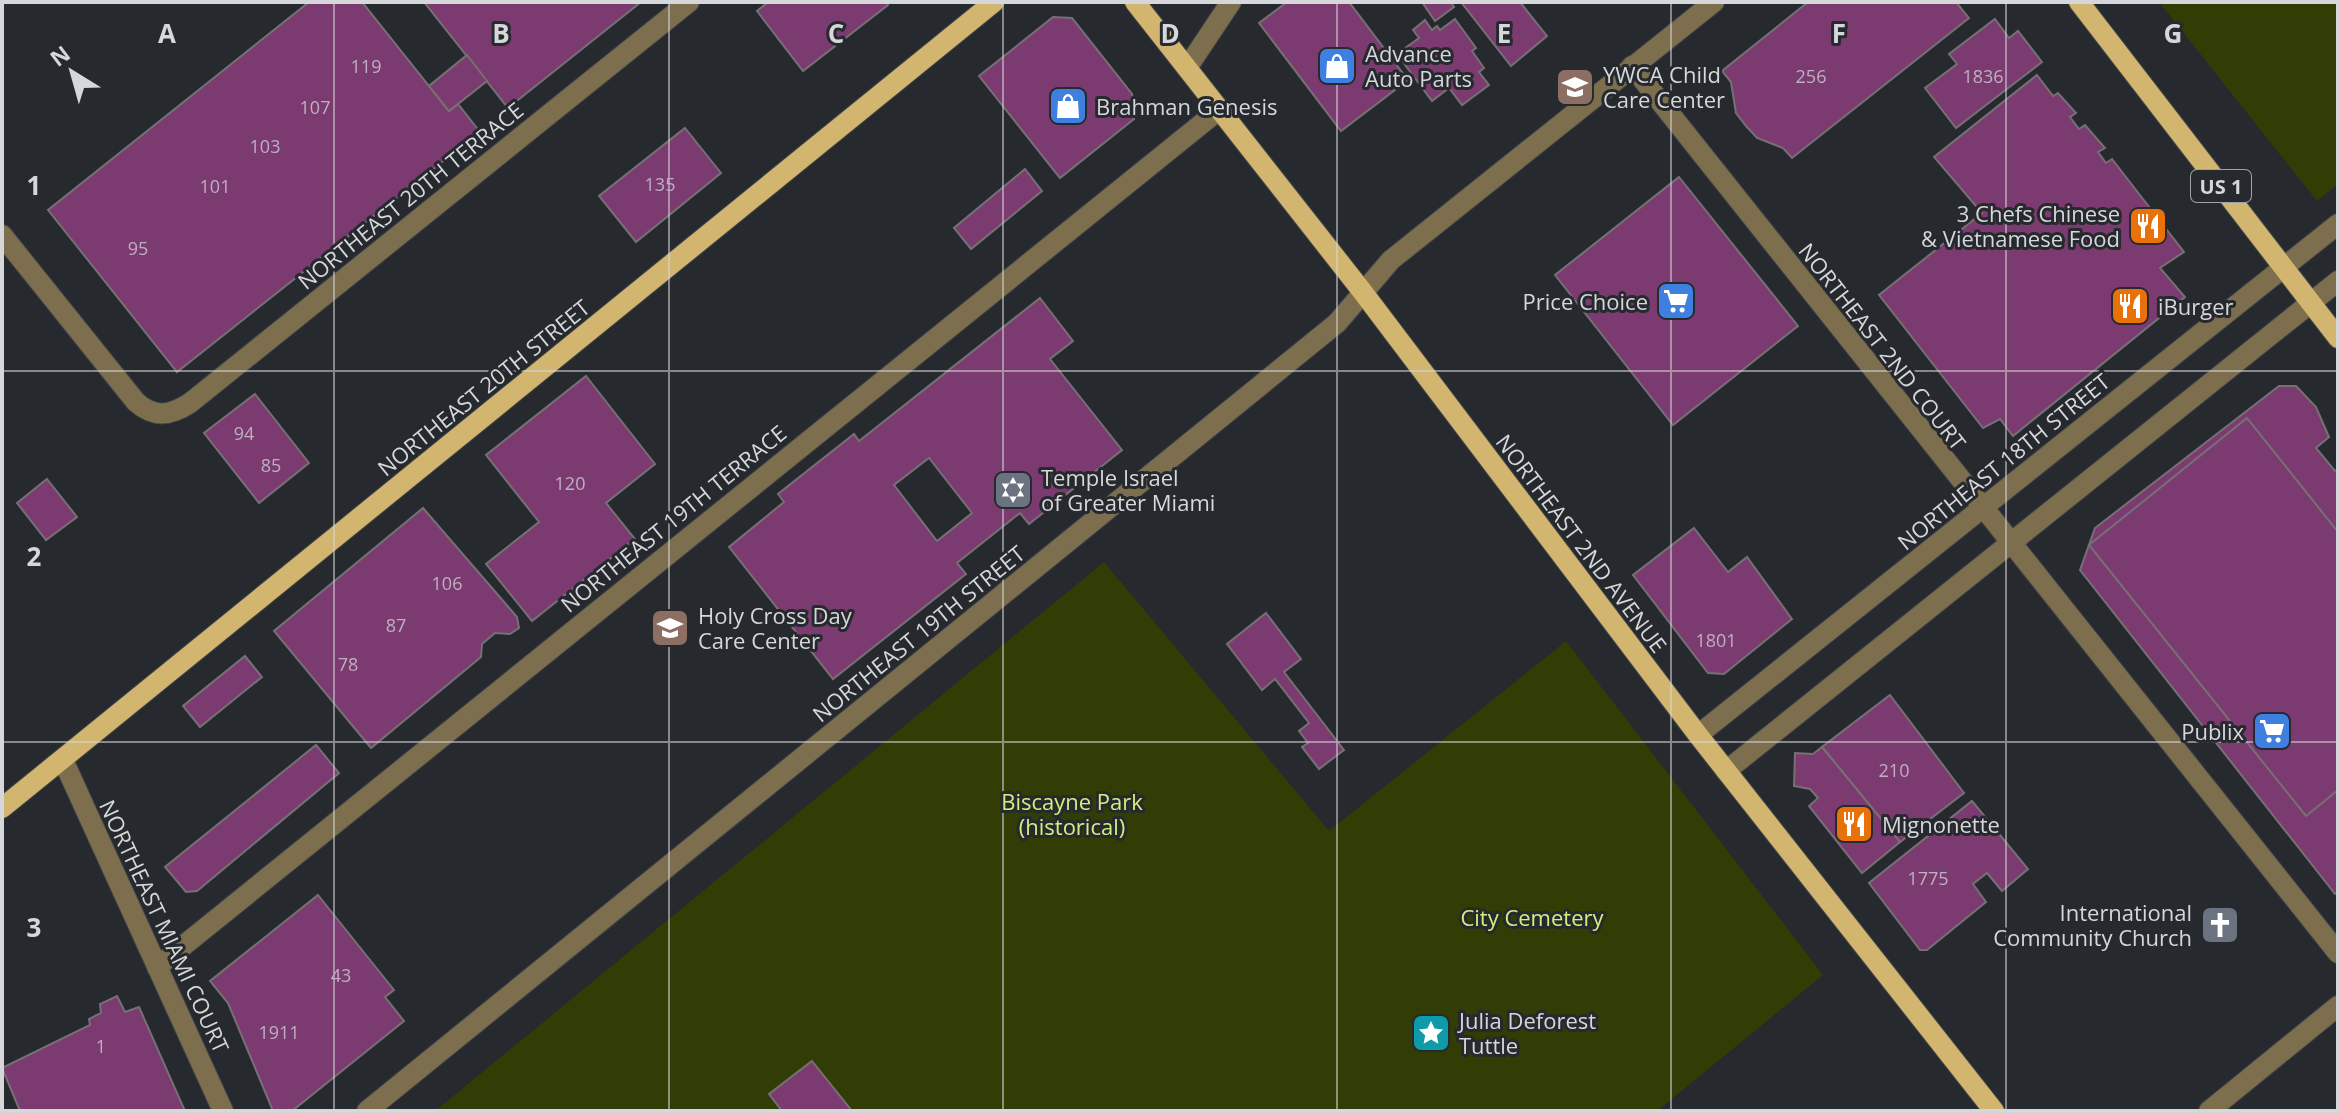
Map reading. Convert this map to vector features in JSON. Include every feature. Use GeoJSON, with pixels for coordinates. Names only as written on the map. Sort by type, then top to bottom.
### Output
{"type":"FeatureCollection","features":[{"type":"Feature","properties":{"kind":"main road","name":"NORTHEAST 20TH STREET"},"geometry":{"type":"LineString","coordinates":[[2,808],[994,2]]}},
{"type":"Feature","properties":{"kind":"main road","name":"NORTHEAST 2ND AVENUE"},"geometry":{"type":"LineString","coordinates":[[1135,2],[1362,291],[1698,735],[1994,1111]]}},
{"type":"Feature","properties":{"kind":"main road","name":"US 1"},"geometry":{"type":"LineString","coordinates":[[2079,2],[2338,338]]}},
{"type":"Feature","properties":{"kind":"street","name":"NORTHEAST 20TH TERRACE"},"geometry":{"type":"LineString","coordinates":[[2,235],[136,402],[147,412],[169,414],[190,403],[689,2]]}},
{"type":"Feature","properties":{"kind":"street"},"geometry":{"type":"LineString","coordinates":[[1187,68],[1231,2]]}},
{"type":"Feature","properties":{"kind":"street","name":"NORTHEAST 19TH STREET"},"geometry":{"type":"LineString","coordinates":[[367,1111],[1325,333],[1409,244],[1714,2]]}},
{"type":"Feature","properties":{"kind":"street","name":"NORTHEAST 2ND COURT"},"geometry":{"type":"LineString","coordinates":[[1632,66],[1981,509],[2338,953]]}},
{"type":"Feature","properties":{"kind":"street","name":"NORTHEAST 19TH TERRACE"},"geometry":{"type":"LineString","coordinates":[[157,967],[1220,109]]}},
{"type":"Feature","properties":{"kind":"street","name":"NORTHEAST 18TH STREET"},"geometry":{"type":"LineString","coordinates":[[1698,735],[2338,224]]}},
{"type":"Feature","properties":{"kind":"street"},"geometry":{"type":"LineString","coordinates":[[1726,771],[2338,281]]}},
{"type":"Feature","properties":{"kind":"street","name":"NORTHEAST MIAMI COURT"},"geometry":{"type":"LineString","coordinates":[[63,760],[223,1111]]}},
{"type":"Feature","properties":{"kind":"street"},"geometry":{"type":"LineString","coordinates":[[2209,1111],[2338,1006]]}},
{"type":"Feature","properties":{"kind":"green space"},"geometry":{"type":"Polygon","coordinates":[[[2159,2],[2338,2],[2338,184],[2317,201],[2159,2]]]}},
{"type":"Feature","properties":{"kind":"green space"},"geometry":{"type":"Polygon","coordinates":[[[1104,562],[1329,831],[1566,641],[1823,975],[1657,1111],[435,1111],[1104,562]]]}},
{"type":"Feature","properties":{"kind":"building"},"geometry":{"type":"Polygon","coordinates":[[[309,2],[362,2],[449,111],[458,104],[480,132],[177,372],[48,210],[309,2]]]}},
{"type":"Feature","properties":{"kind":"building"},"geometry":{"type":"Polygon","coordinates":[[[424,2],[641,2],[508,108],[424,2]]]}},
{"type":"Feature","properties":{"kind":"building"},"geometry":{"type":"Polygon","coordinates":[[[768,2],[886,2],[888,5],[803,71],[757,11],[768,2]]]}},
{"type":"Feature","properties":{"kind":"building"},"geometry":{"type":"Polygon","coordinates":[[[1287,2],[1349,2],[1408,80],[1341,131],[1259,23],[1287,2]]]}},
{"type":"Feature","properties":{"kind":"building"},"geometry":{"type":"Polygon","coordinates":[[[1422,2],[1451,2],[1454,7],[1435,21],[1422,2]]]}},
{"type":"Feature","properties":{"kind":"building"},"geometry":{"type":"Polygon","coordinates":[[[1461,2],[1520,2],[1547,36],[1511,66],[1461,2]]]}},
{"type":"Feature","properties":{"kind":"building"},"geometry":{"type":"Polygon","coordinates":[[[1808,2],[1956,2],[1969,18],[1792,158],[1783,148],[1757,138],[1746,126],[1736,113],[1731,82],[1722,71],[1808,2]]]}},
{"type":"Feature","properties":{"kind":"building","name":"Brahman Genesis"},"geometry":{"type":"Polygon","coordinates":[[[1053,17],[1072,18],[1132,94],[1134,119],[1060,178],[979,76],[1053,17]]]}},
{"type":"Feature","properties":{"kind":"building"},"geometry":{"type":"Polygon","coordinates":[[[1455,19],[1476,48],[1472,51],[1484,68],[1479,72],[1489,85],[1462,105],[1449,88],[1432,101],[1397,54],[1419,38],[1413,30],[1425,20],[1432,30],[1437,26],[1440,30],[1455,19]]]}},
{"type":"Feature","properties":{"kind":"building"},"geometry":{"type":"Polygon","coordinates":[[[1995,19],[2009,38],[2018,31],[2042,62],[1956,128],[1925,88],[1957,64],[1949,54],[1995,19]]]}},
{"type":"Feature","properties":{"kind":"building"},"geometry":{"type":"Polygon","coordinates":[[[467,55],[487,81],[449,111],[429,86],[467,55]]]}},
{"type":"Feature","properties":{"kind":"building"},"geometry":{"type":"Polygon","coordinates":[[[2037,75],[2053,96],[2058,93],[2076,113],[2070,117],[2079,129],[2085,125],[2105,148],[2098,152],[2106,163],[2112,159],[2184,252],[2160,268],[2185,297],[2013,436],[2000,419],[1983,428],[1879,295],[1982,213],[1934,157],[2037,75]]]}},
{"type":"Feature","properties":{"kind":"building"},"geometry":{"type":"Polygon","coordinates":[[[685,128],[721,173],[636,242],[599,196],[685,128]]]}},
{"type":"Feature","properties":{"kind":"building"},"geometry":{"type":"Polygon","coordinates":[[[1025,169],[1042,191],[971,249],[954,228],[1025,169]]]}},
{"type":"Feature","properties":{"kind":"building","name":"Price Choice"},"geometry":{"type":"Polygon","coordinates":[[[1679,177],[1798,326],[1673,425],[1555,275],[1679,177]]]}},
{"type":"Feature","properties":{"kind":"building","name":"Temple Israel of Greater Miami"},"geometry":{"type":"Polygon","coordinates":[[[1040,298],[1073,341],[1050,359],[1122,450],[1029,524],[1020,513],[957,563],[966,574],[833,679],[729,547],[784,502],[778,494],[854,434],[859,441],[1040,298]],[[929,458],[894,485],[937,541],[972,513],[929,458]]]}},
{"type":"Feature","properties":{"kind":"building"},"geometry":{"type":"Polygon","coordinates":[[[586,376],[655,464],[606,503],[635,539],[532,621],[486,564],[539,522],[486,455],[586,376]]]}},
{"type":"Feature","properties":{"kind":"building","name":"Publix"},"geometry":{"type":"Polygon","coordinates":[[[2279,386],[2296,386],[2316,407],[2329,437],[2316,448],[2335,471],[2338,469],[2338,892],[2335,894],[2080,570],[2095,528],[2279,386]]]}},
{"type":"Feature","properties":{"kind":"building"},"geometry":{"type":"Polygon","coordinates":[[[255,394],[309,463],[259,503],[204,433],[255,394]]]}},
{"type":"Feature","properties":{"kind":"building","name":"Publix"},"geometry":{"type":"Polygon","coordinates":[[[2247,418],[2338,532],[2338,790],[2306,816],[2089,545],[2247,418]]]}},
{"type":"Feature","properties":{"kind":"building"},"geometry":{"type":"Polygon","coordinates":[[[47,479],[77,517],[46,540],[17,503],[47,479]]]}},
{"type":"Feature","properties":{"kind":"building"},"geometry":{"type":"Polygon","coordinates":[[[423,508],[517,617],[519,628],[510,634],[495,633],[482,644],[481,657],[371,748],[274,631],[423,508]]]}},
{"type":"Feature","properties":{"kind":"building"},"geometry":{"type":"Polygon","coordinates":[[[1694,528],[1728,572],[1747,557],[1792,619],[1724,674],[1708,673],[1633,575],[1694,528]]]}},
{"type":"Feature","properties":{"kind":"building"},"geometry":{"type":"Polygon","coordinates":[[[1266,613],[1301,659],[1284,672],[1344,750],[1319,769],[1302,747],[1308,743],[1299,731],[1309,723],[1275,679],[1262,690],[1227,644],[1266,613]]]}},
{"type":"Feature","properties":{"kind":"building"},"geometry":{"type":"Polygon","coordinates":[[[245,656],[262,677],[200,727],[183,706],[245,656]]]}},
{"type":"Feature","properties":{"kind":"building"},"geometry":{"type":"Polygon","coordinates":[[[1890,695],[1964,793],[1900,842],[1822,747],[1890,695]]]}},
{"type":"Feature","properties":{"kind":"building"},"geometry":{"type":"Polygon","coordinates":[[[316,745],[339,773],[197,891],[186,892],[165,867],[316,745]]]}},
{"type":"Feature","properties":{"kind":"building","name":"Mignonette"},"geometry":{"type":"Polygon","coordinates":[[[1822,747],[1900,842],[1862,873],[1809,806],[1818,798],[1810,789],[1794,786],[1795,753],[1813,754],[1822,747]]]}},
{"type":"Feature","properties":{"kind":"building"},"geometry":{"type":"Polygon","coordinates":[[[1972,801],[2028,869],[2002,891],[1987,873],[1973,884],[1986,902],[1927,950],[1920,950],[1869,883],[1972,801]]]}},
{"type":"Feature","properties":{"kind":"building"},"geometry":{"type":"Polygon","coordinates":[[[318,895],[394,990],[385,997],[404,1021],[292,1111],[273,1111],[228,1003],[210,981],[318,895]]]}},
{"type":"Feature","properties":{"kind":"building"},"geometry":{"type":"Polygon","coordinates":[[[117,996],[125,1012],[139,1007],[185,1111],[20,1111],[2,1068],[90,1025],[89,1019],[101,1013],[100,1004],[117,996]]]}},
{"type":"Feature","properties":{"kind":"building"},"geometry":{"type":"Polygon","coordinates":[[[812,1061],[852,1111],[782,1111],[769,1094],[812,1061]]]}},
{"type":"Feature","properties":{"kind":"place","name":"Advance Auto Parts"},"geometry":{"type":"Point","coordinates":[1337,66]}},
{"type":"Feature","properties":{"kind":"place","name":"YWCA Child Care Center"},"geometry":{"type":"Point","coordinates":[1575,87]}},
{"type":"Feature","properties":{"kind":"place","name":"Brahman Genesis"},"geometry":{"type":"Point","coordinates":[1068,106]}},
{"type":"Feature","properties":{"kind":"place","name":"3 Chefs Chinese & Vietnamese Food"},"geometry":{"type":"Point","coordinates":[2148,226]}},
{"type":"Feature","properties":{"kind":"place","name":"Price Choice"},"geometry":{"type":"Point","coordinates":[1676,301]}},
{"type":"Feature","properties":{"kind":"place","name":"iBurger"},"geometry":{"type":"Point","coordinates":[2130,306]}},
{"type":"Feature","properties":{"kind":"place","name":"Temple Israel of Greater Miami"},"geometry":{"type":"Point","coordinates":[1013,490]}},
{"type":"Feature","properties":{"kind":"place","name":"Holy Cross Day Care Center"},"geometry":{"type":"Point","coordinates":[670,628]}},
{"type":"Feature","properties":{"kind":"place","name":"Publix"},"geometry":{"type":"Point","coordinates":[2272,731]}},
{"type":"Feature","properties":{"kind":"place","name":"Mignonette"},"geometry":{"type":"Point","coordinates":[1854,824]}},
{"type":"Feature","properties":{"kind":"place","name":"International Community Church"},"geometry":{"type":"Point","coordinates":[2220,925]}},
{"type":"Feature","properties":{"kind":"place","name":"Julia Deforest Tuttle"},"geometry":{"type":"Point","coordinates":[1431,1033]}},
{"type":"Feature","properties":{"kind":"park label","name":"Biscayne Park (historical)"},"geometry":{"type":"Point","coordinates":[1072,814]}},
{"type":"Feature","properties":{"kind":"park label","name":"City Cemetery"},"geometry":{"type":"Point","coordinates":[1532,917]}}]}
